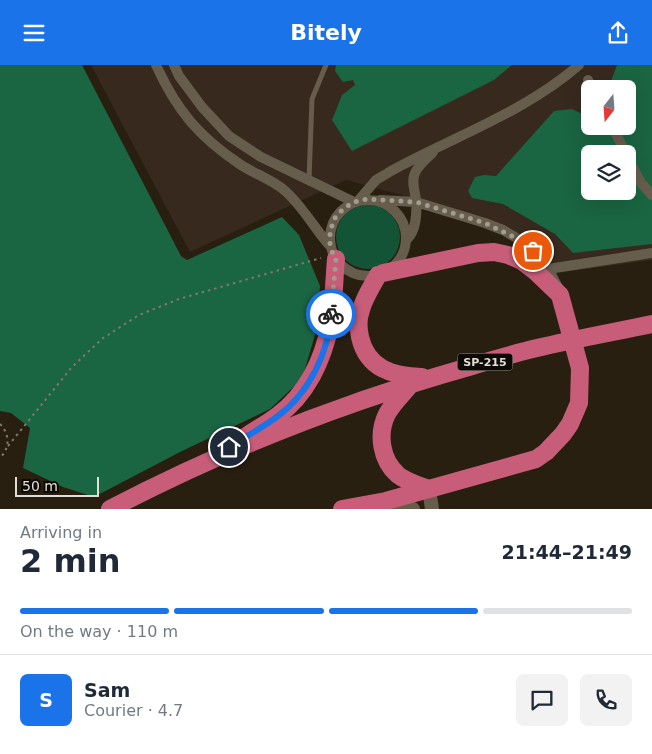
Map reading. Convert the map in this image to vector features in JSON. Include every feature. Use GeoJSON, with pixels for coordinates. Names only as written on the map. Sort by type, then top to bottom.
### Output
{"type":"FeatureCollection","features":[{"type":"Feature","properties":{"kind":"highway"},"geometry":{"type":"LineString","coordinates":[[342,509],[386,501],[429,489],[536,459],[546,452],[570,424],[579,403],[580,368],[560,295],[522,261],[494,252],[478,253],[381,274],[360,310],[358,327],[362,345],[369,359],[393,373],[406,376],[433,377]]}},
{"type":"Feature","properties":{"kind":"highway"},"geometry":{"type":"LineString","coordinates":[[198,467],[278,416],[313,375],[323,352],[331,323],[333,253]]}},
{"type":"Feature","properties":{"kind":"highway","name":"SP-215"},"geometry":{"type":"LineString","coordinates":[[110,509],[198,467],[294,425],[411,383],[537,348],[652,324]]}},
{"type":"Feature","properties":{"kind":"highway"},"geometry":{"type":"LineString","coordinates":[[411,383],[386,416],[382,431],[382,447],[387,462],[397,474],[410,483],[429,489]]}},
{"type":"Feature","properties":{"kind":"street"},"geometry":{"type":"LineString","coordinates":[[156,65],[165,86],[185,116],[212,144],[243,166],[265,177],[285,191],[302,209],[344,267],[354,274],[368,277],[381,274],[400,259],[406,240],[403,223],[398,215],[392,208],[376,200]]}},
{"type":"Feature","properties":{"kind":"street"},"geometry":{"type":"LineString","coordinates":[[174,65],[179,76],[202,107],[229,136],[261,157],[356,201],[416,202],[503,230],[520,240],[533,251],[558,285],[560,295]]}},
{"type":"Feature","properties":{"kind":"street"},"geometry":{"type":"LineString","coordinates":[[333,253],[330,232],[334,219],[343,209],[356,201],[376,180],[405,163],[438,148],[537,96],[562,80],[579,65]]}},
{"type":"Feature","properties":{"kind":"street"},"geometry":{"type":"LineString","coordinates":[[406,240],[411,237],[414,229],[416,202],[413,181],[415,172],[438,148]]}},
{"type":"Feature","properties":{"kind":"street"},"geometry":{"type":"LineString","coordinates":[[636,173],[641,183],[652,195]]}},
{"type":"Feature","properties":{"kind":"street"},"geometry":{"type":"LineString","coordinates":[[548,269],[652,253]]}},
{"type":"Feature","properties":{"kind":"street"},"geometry":{"type":"LineString","coordinates":[[429,489],[432,509]]}},
{"type":"Feature","properties":{"kind":"street"},"geometry":{"type":"LineString","coordinates":[[386,501],[413,509]]}},
{"type":"Feature","properties":{"kind":"lane"},"geometry":{"type":"LineString","coordinates":[[308,179],[312,99],[326,65]]}},
{"type":"Feature","properties":{"kind":"path"},"geometry":{"type":"LineString","coordinates":[[0,458],[72,367],[103,338],[139,315],[179,299],[333,253]]}},
{"type":"Feature","properties":{"kind":"path"},"geometry":{"type":"LineString","coordinates":[[0,424],[4,429],[8,446]]}},
{"type":"Feature","properties":{"kind":"shaded area"},"geometry":{"type":"Polygon","coordinates":[[[91,65],[652,65],[652,260],[557,273],[528,242],[427,202],[346,180],[190,252],[91,65]]]}},
{"type":"Feature","properties":{"kind":"green space"},"geometry":{"type":"Polygon","coordinates":[[[0,65],[82,65],[181,256],[187,260],[282,217],[299,235],[320,286],[317,328],[302,379],[270,409],[180,452],[94,497],[63,487],[23,468],[30,428],[11,413],[0,411],[0,65]]]}},
{"type":"Feature","properties":{"kind":"green space"},"geometry":{"type":"Polygon","coordinates":[[[336,65],[512,65],[494,80],[352,151],[332,120],[342,95],[355,85],[353,80],[343,82],[335,71],[336,65]]]}},
{"type":"Feature","properties":{"kind":"green space"},"geometry":{"type":"Polygon","coordinates":[[[617,65],[652,65],[652,244],[573,253],[555,234],[503,204],[472,198],[468,191],[475,177],[484,175],[496,176],[554,111],[572,109],[581,114],[581,135],[636,135],[636,80],[611,80],[617,65]]]}},
{"type":"Feature","properties":{"kind":"green space"},"geometry":{"type":"Polygon","coordinates":[[[368,205],[386,211],[394,219],[400,237],[394,255],[386,263],[368,269],[350,263],[342,255],[336,237],[342,219],[350,211],[368,205]]]}},
{"type":"Feature","properties":{"kind":"way so far"},"geometry":{"type":"LineString","coordinates":[[331,314],[336,259],[330,246],[330,232],[334,219],[343,209],[354,202],[367,199],[416,202],[503,230],[520,240],[533,251]]}},
{"type":"Feature","properties":{"kind":"route"},"geometry":{"type":"LineString","coordinates":[[229,447],[278,416],[303,389],[313,375],[323,352],[331,323],[331,314]]}}]}
